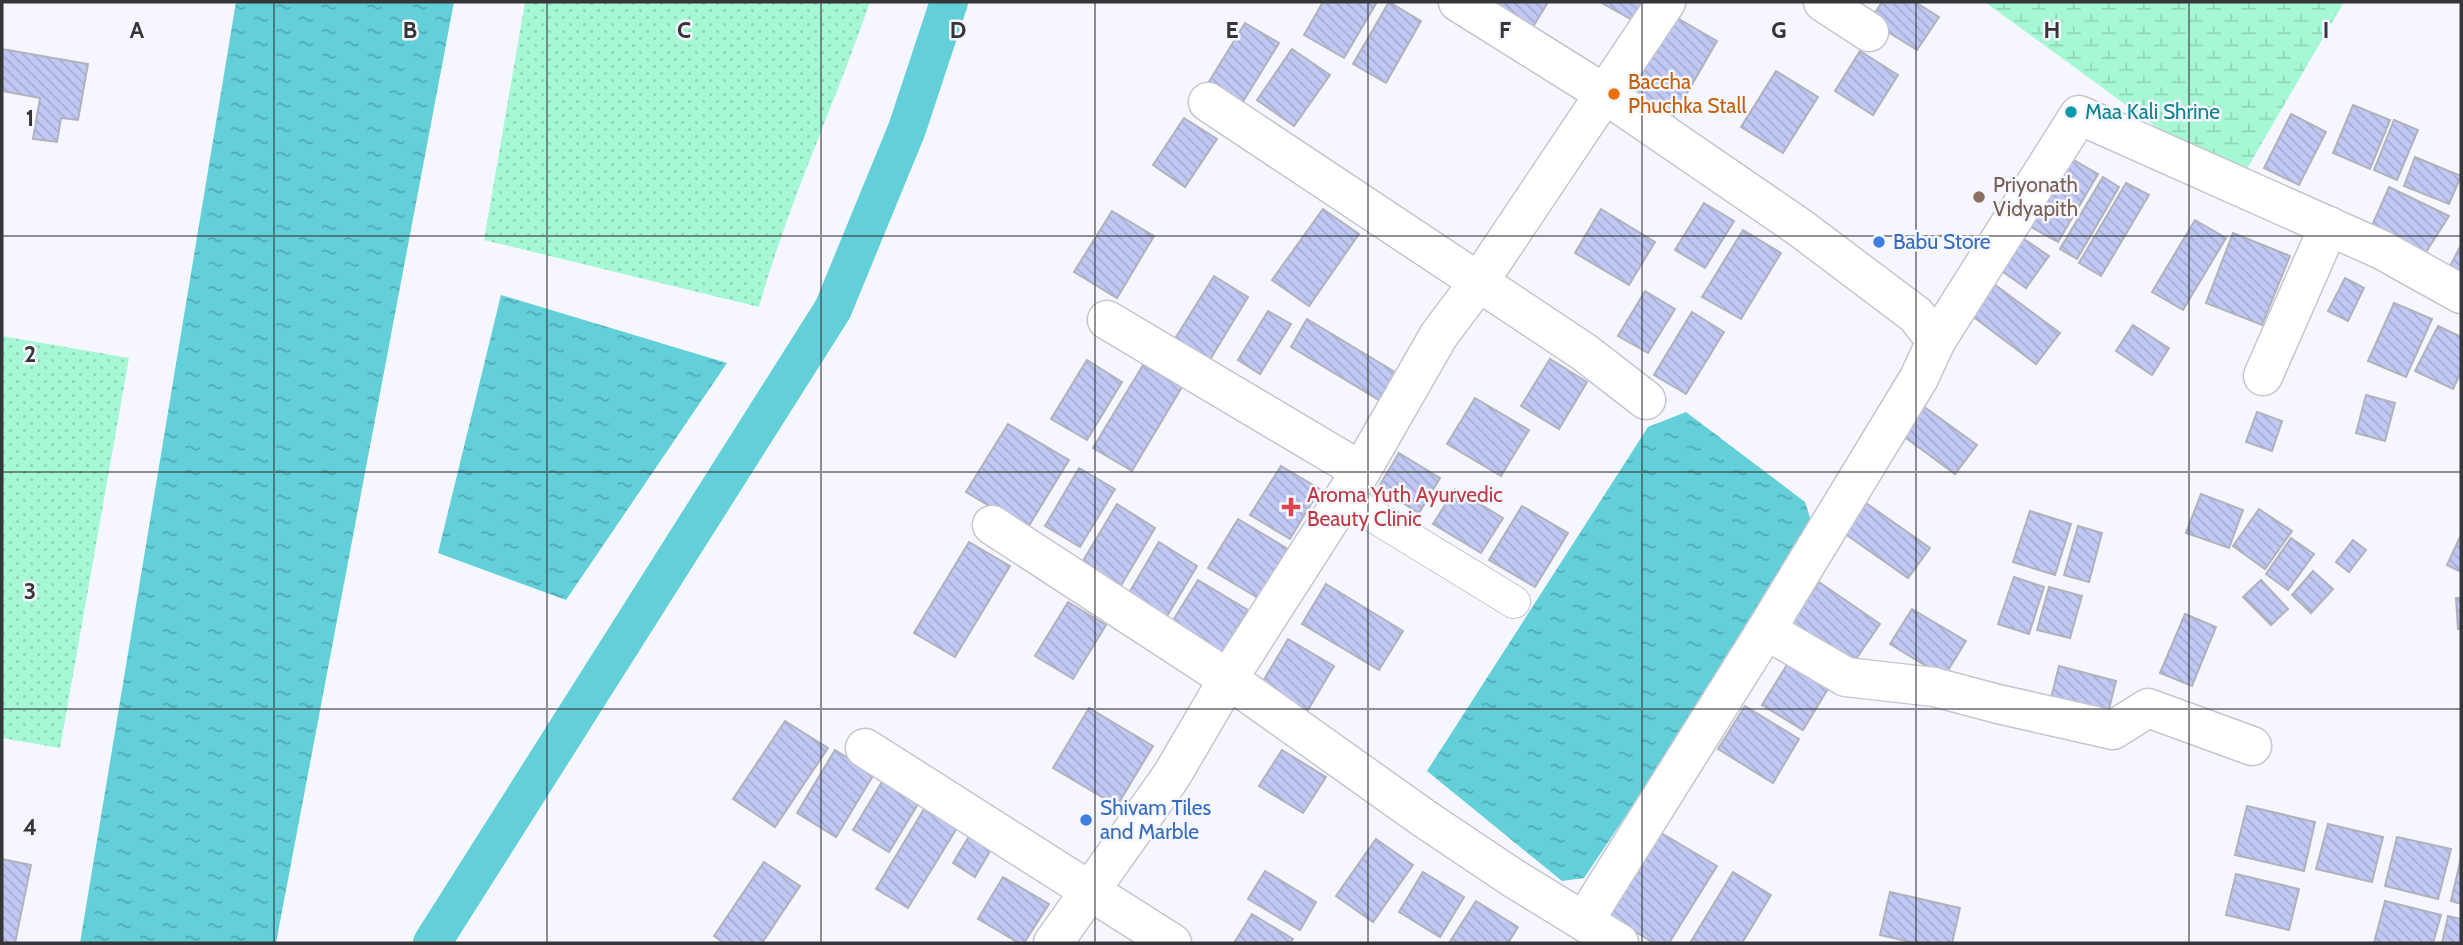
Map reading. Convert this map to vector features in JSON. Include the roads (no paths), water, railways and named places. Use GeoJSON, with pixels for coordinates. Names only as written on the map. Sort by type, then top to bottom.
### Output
{"type":"FeatureCollection","features":[{"type":"Feature","properties":{"kind":"street"},"geometry":{"type":"LineString","coordinates":[[1458,2],[1605,94],[1799,227],[1916,315],[1936,341]]}},
{"type":"Feature","properties":{"kind":"street"},"geometry":{"type":"LineString","coordinates":[[1053,943],[1172,775],[1227,679],[1352,484],[1439,335],[1478,283],[1666,2]]}},
{"type":"Feature","properties":{"kind":"street"},"geometry":{"type":"LineString","coordinates":[[1823,2],[1869,32]]}},
{"type":"Feature","properties":{"kind":"street"},"geometry":{"type":"LineString","coordinates":[[1208,102],[1584,352],[1646,400]]}},
{"type":"Feature","properties":{"kind":"street"},"geometry":{"type":"LineString","coordinates":[[1584,920],[1919,379],[1936,341],[2079,115],[2382,250],[2461,294]]}},
{"type":"Feature","properties":{"kind":"street"},"geometry":{"type":"LineString","coordinates":[[2263,376],[2329,226]]}},
{"type":"Feature","properties":{"kind":"street"},"geometry":{"type":"LineString","coordinates":[[1107,320],[1352,484],[1514,602]]}},
{"type":"Feature","properties":{"kind":"street"},"geometry":{"type":"LineString","coordinates":[[992,526],[1227,679],[1513,878],[1619,943]]}},
{"type":"Feature","properties":{"kind":"street"},"geometry":{"type":"LineString","coordinates":[[1766,630],[1846,677],[1934,687],[2113,730],[2148,708],[2252,747]]}},
{"type":"Feature","properties":{"kind":"street"},"geometry":{"type":"LineString","coordinates":[[865,748],[1172,943]]}},
{"type":"Feature","properties":{"kind":"water"},"geometry":{"type":"Polygon","coordinates":[[[236,2],[454,2],[276,943],[80,943],[236,2]]]}},
{"type":"Feature","properties":{"kind":"water"},"geometry":{"type":"Polygon","coordinates":[[[501,295],[727,363],[566,600],[438,553],[501,295]]]}},
{"type":"Feature","properties":{"kind":"water"},"geometry":{"type":"Polygon","coordinates":[[[1686,412],[1805,502],[1815,533],[1584,878],[1562,881],[1427,771],[1648,427],[1686,412]]]}},
{"type":"Feature","properties":{"kind":"waterway"},"geometry":{"type":"LineString","coordinates":[[432,943],[833,309],[907,129],[949,2]]}},
{"type":"Feature","properties":{"kind":"place","name":"Baccha Phuchka Stall"},"geometry":{"type":"Point","coordinates":[1614,94]}},
{"type":"Feature","properties":{"kind":"place","name":"Maa Kali Shrine"},"geometry":{"type":"Point","coordinates":[2071,112]}},
{"type":"Feature","properties":{"kind":"place","name":"Priyonath Vidyapith"},"geometry":{"type":"Point","coordinates":[1979,197]}},
{"type":"Feature","properties":{"kind":"place","name":"Babu Store"},"geometry":{"type":"Point","coordinates":[1879,242]}},
{"type":"Feature","properties":{"kind":"place","name":"Aroma Yuth Ayurvedic Beauty Clinic"},"geometry":{"type":"Point","coordinates":[1291,507]}},
{"type":"Feature","properties":{"kind":"place","name":"Shivam Tiles and Marble"},"geometry":{"type":"Point","coordinates":[1086,820]}}]}
